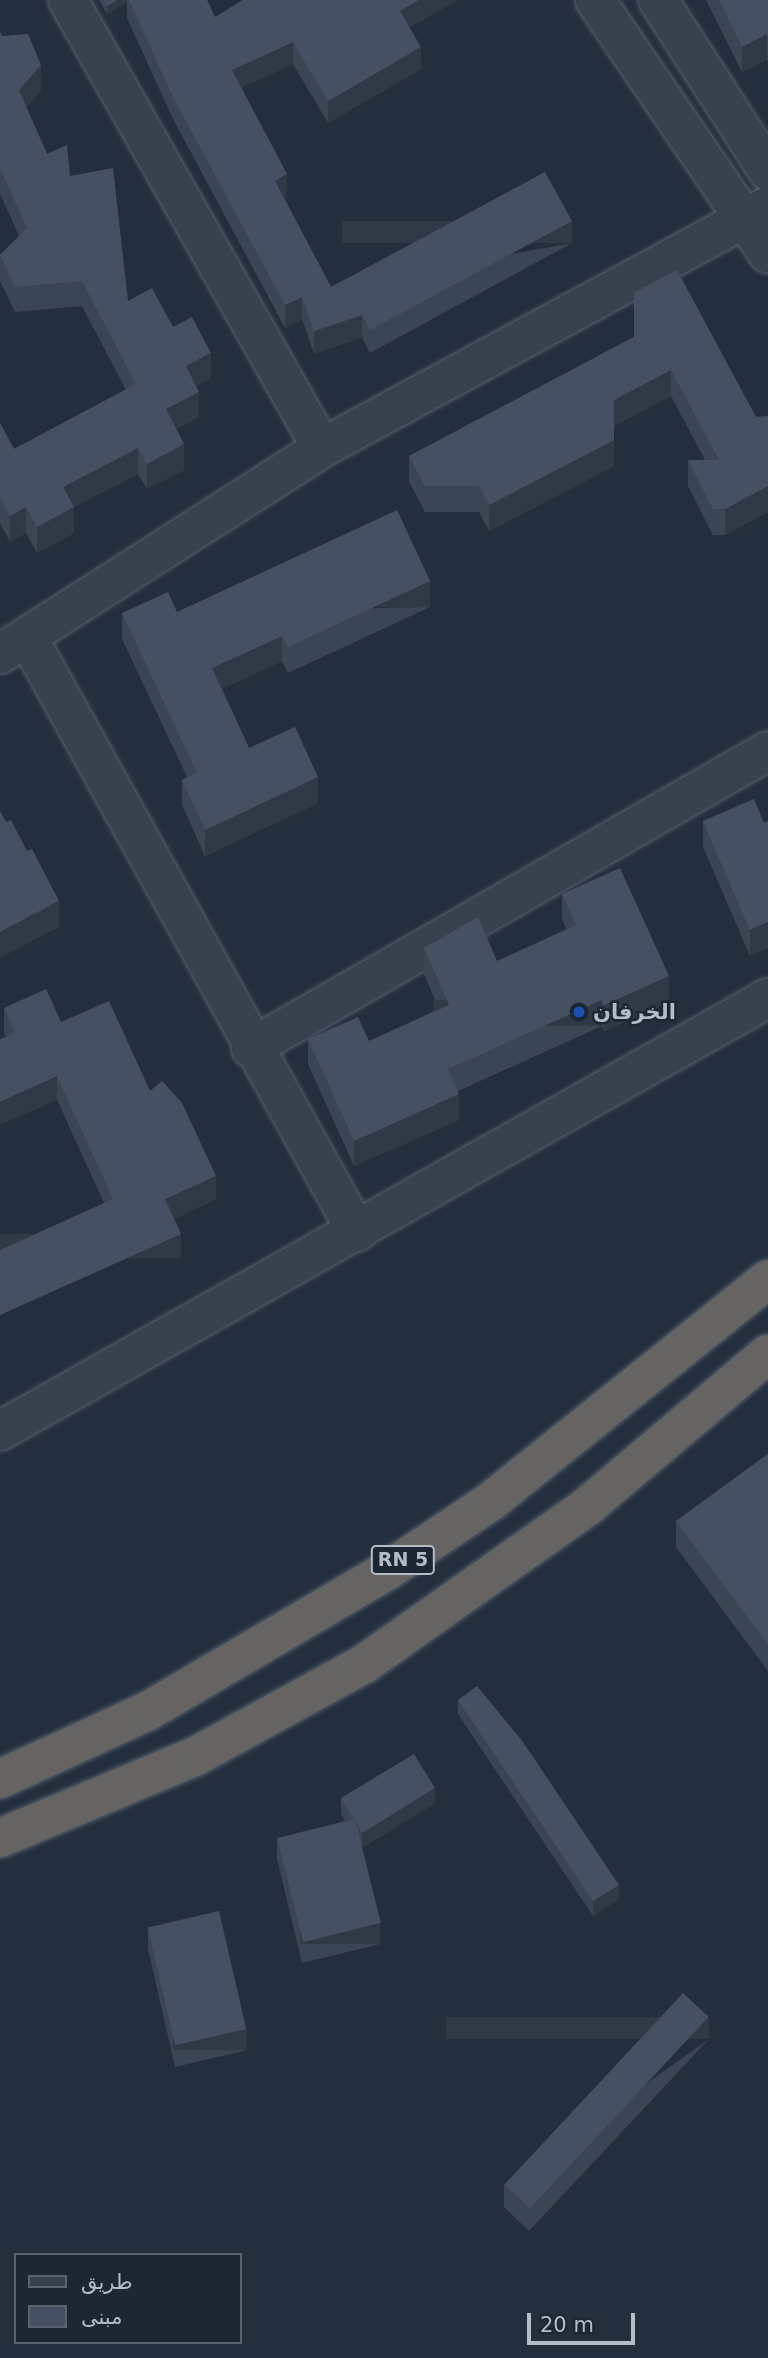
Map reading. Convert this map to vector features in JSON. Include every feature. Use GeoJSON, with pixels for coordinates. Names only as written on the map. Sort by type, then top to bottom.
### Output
{"type":"FeatureCollection","features":[{"type":"Feature","properties":{"kind":"highway","name":"RN 5"},"geometry":{"type":"LineString","coordinates":[[0,1779],[148,1711],[388,1570],[500,1494],[768,1279]]}},
{"type":"Feature","properties":{"kind":"highway"},"geometry":{"type":"LineString","coordinates":[[0,1838],[196,1756],[364,1664],[589,1505],[768,1354]]}},
{"type":"Feature","properties":{"kind":"street"},"geometry":{"type":"LineString","coordinates":[[68,0],[322,449]]}},
{"type":"Feature","properties":{"kind":"street"},"geometry":{"type":"LineString","coordinates":[[595,0],[757,211],[768,254]]}},
{"type":"Feature","properties":{"kind":"street"},"geometry":{"type":"LineString","coordinates":[[658,0],[768,171]]}},
{"type":"Feature","properties":{"kind":"street"},"geometry":{"type":"LineString","coordinates":[[357,1232],[14,646],[322,449],[757,211]]}},
{"type":"Feature","properties":{"kind":"street"},"geometry":{"type":"LineString","coordinates":[[251,1048],[768,751]]}},
{"type":"Feature","properties":{"kind":"street"},"geometry":{"type":"LineString","coordinates":[[0,1431],[768,998]]}},
{"type":"Feature","properties":{"kind":"building"},"geometry":{"type":"Polygon","coordinates":[[[103,0],[117,0],[107,6],[103,0]]]}},
{"type":"Feature","properties":{"kind":"building"},"geometry":{"type":"Polygon","coordinates":[[[129,0],[207,0],[215,17],[243,0],[419,0],[400,11],[421,47],[328,101],[293,42],[232,70],[287,174],[275,181],[331,287],[545,172],[572,221],[370,330],[362,315],[314,331],[302,297],[285,305],[173,97],[129,0]]]}},
{"type":"Feature","properties":{"kind":"building"},"geometry":{"type":"Polygon","coordinates":[[[719,0],[768,0],[768,36],[767,34],[742,47],[719,0]]]}},
{"type":"Feature","properties":{"kind":"building"},"geometry":{"type":"Polygon","coordinates":[[[0,32],[2,36],[28,34],[41,65],[19,90],[47,154],[67,145],[70,176],[113,168],[128,301],[152,288],[173,327],[192,317],[211,353],[186,366],[199,392],[166,409],[184,444],[147,464],[138,448],[63,487],[74,507],[37,527],[26,507],[10,516],[0,497],[0,423],[14,449],[136,384],[82,281],[15,287],[0,255],[27,228],[0,168],[0,32]]]}},
{"type":"Feature","properties":{"kind":"building"},"geometry":{"type":"Polygon","coordinates":[[[677,270],[756,417],[768,416],[768,486],[725,509],[713,509],[688,460],[719,460],[671,370],[614,400],[614,440],[489,505],[479,486],[425,486],[409,456],[634,337],[634,293],[677,270]]]}},
{"type":"Feature","properties":{"kind":"building"},"geometry":{"type":"Polygon","coordinates":[[[397,510],[430,581],[288,647],[282,636],[212,668],[249,748],[295,727],[318,777],[205,830],[182,780],[197,773],[122,613],[168,592],[177,612],[397,510]]]}},
{"type":"Feature","properties":{"kind":"building"},"geometry":{"type":"Polygon","coordinates":[[[754,799],[764,823],[768,821],[768,922],[750,930],[703,821],[754,799]]]}},
{"type":"Feature","properties":{"kind":"building"},"geometry":{"type":"Polygon","coordinates":[[[0,811],[6,822],[11,820],[27,851],[32,849],[59,901],[0,932],[0,811]]]}},
{"type":"Feature","properties":{"kind":"building"},"geometry":{"type":"Polygon","coordinates":[[[620,868],[669,976],[604,1005],[602,1000],[448,1069],[459,1094],[354,1141],[308,1039],[358,1017],[369,1041],[449,1005],[424,948],[478,917],[497,961],[576,925],[562,894],[620,868]]]}},
{"type":"Feature","properties":{"kind":"building"},"geometry":{"type":"Polygon","coordinates":[[[46,989],[61,1022],[109,1001],[150,1091],[162,1081],[182,1103],[216,1176],[165,1199],[181,1234],[0,1315],[0,1250],[113,1199],[57,1076],[0,1102],[0,1039],[15,1033],[4,1008],[46,989]]]}},
{"type":"Feature","properties":{"kind":"building"},"geometry":{"type":"Polygon","coordinates":[[[768,1454],[768,1645],[676,1521],[768,1454]]]}},
{"type":"Feature","properties":{"kind":"building"},"geometry":{"type":"Polygon","coordinates":[[[477,1686],[523,1742],[619,1885],[593,1901],[458,1700],[477,1686]]]}},
{"type":"Feature","properties":{"kind":"building"},"geometry":{"type":"Polygon","coordinates":[[[414,1754],[435,1788],[362,1833],[341,1798],[414,1754]]]}},
{"type":"Feature","properties":{"kind":"building"},"geometry":{"type":"Polygon","coordinates":[[[355,1819],[381,1923],[303,1942],[277,1838],[355,1819]]]}},
{"type":"Feature","properties":{"kind":"building"},"geometry":{"type":"Polygon","coordinates":[[[219,1911],[246,2029],[175,2045],[148,1927],[219,1911]]]}},
{"type":"Feature","properties":{"kind":"building"},"geometry":{"type":"Polygon","coordinates":[[[683,1993],[709,2017],[530,2208],[504,2185],[683,1993]]]}},
{"type":"Feature","properties":{"kind":"place","name":"الخرفان"},"geometry":{"type":"Point","coordinates":[579,1012]}}]}
